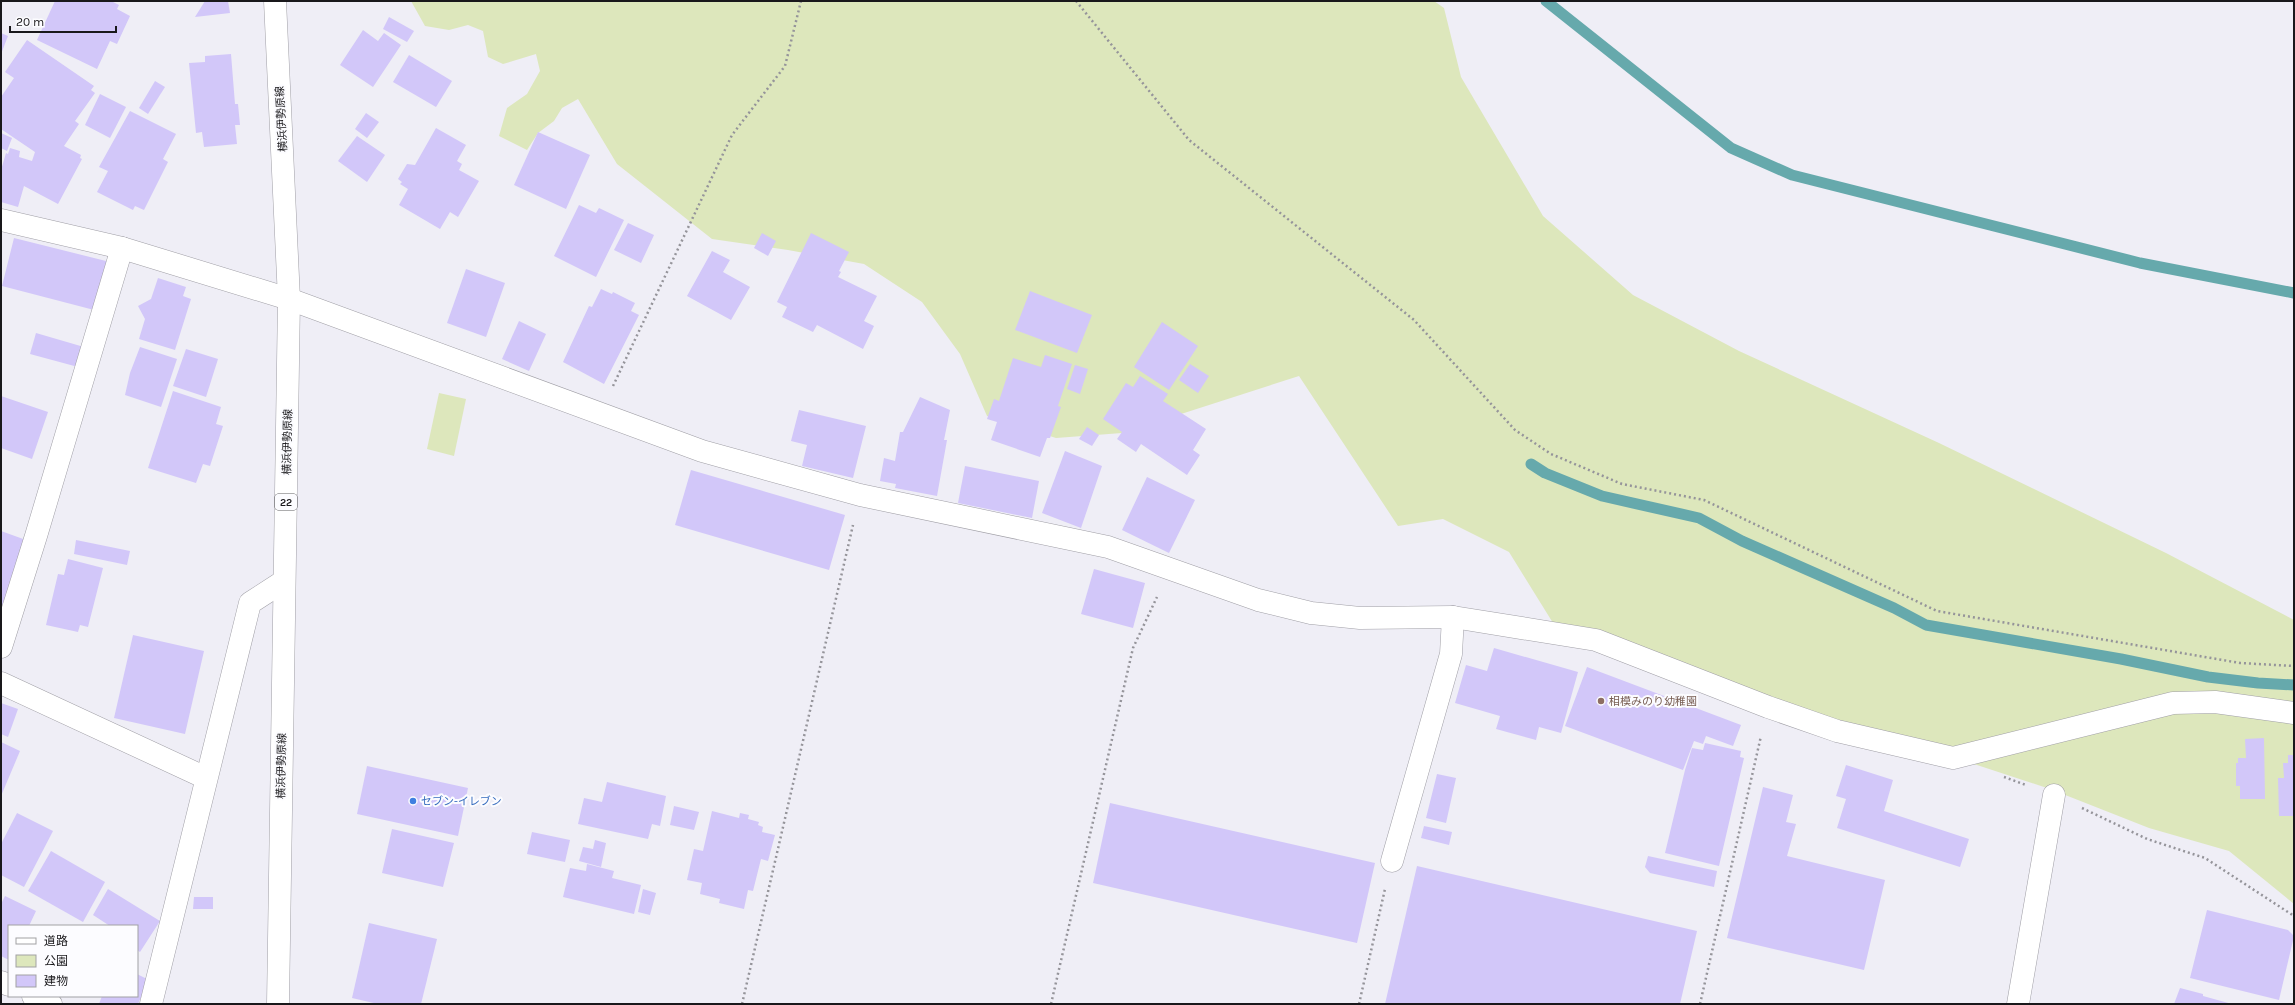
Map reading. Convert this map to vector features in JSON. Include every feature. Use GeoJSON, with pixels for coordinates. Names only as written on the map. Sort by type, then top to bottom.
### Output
{"type":"FeatureCollection","features":[{"type":"Feature","properties":{"kind":"street","name":"横浜伊勢原線"},"geometry":{"type":"LineString","coordinates":[[275,1],[289,299],[278,1004]]}},
{"type":"Feature","properties":{"kind":"street"},"geometry":{"type":"LineString","coordinates":[[1,220],[122,248],[289,299],[702,451],[860,495],[1108,547],[1258,600],[1311,612],[1360,618],[1454,617],[1596,640],[1768,707],[1837,731],[1953,758],[2173,703],[2215,702],[2294,713]]}},
{"type":"Feature","properties":{"kind":"street"},"geometry":{"type":"LineString","coordinates":[[1,647],[36,536],[122,248]]}},
{"type":"Feature","properties":{"kind":"street"},"geometry":{"type":"LineString","coordinates":[[151,1004],[250,602],[284,581]]}},
{"type":"Feature","properties":{"kind":"street"},"geometry":{"type":"LineString","coordinates":[[1392,861],[1451,654],[1454,617]]}},
{"type":"Feature","properties":{"kind":"street"},"geometry":{"type":"LineString","coordinates":[[1,683],[206,778]]}},
{"type":"Feature","properties":{"kind":"street"},"geometry":{"type":"LineString","coordinates":[[2018,1004],[2054,795]]}},
{"type":"Feature","properties":{"kind":"street"},"geometry":{"type":"LineString","coordinates":[[35,997],[51,1004]]}},
{"type":"Feature","properties":{"kind":"path"},"geometry":{"type":"LineString","coordinates":[[600,414],[732,135],[785,66],[801,1]]}},
{"type":"Feature","properties":{"kind":"path"},"geometry":{"type":"LineString","coordinates":[[1076,1],[1189,140],[1414,320],[1515,430],[1551,454],[1622,484],[1704,500],[1937,611],[2240,663],[2294,666]]}},
{"type":"Feature","properties":{"kind":"path"},"geometry":{"type":"LineString","coordinates":[[742,1004],[860,495]]}},
{"type":"Feature","properties":{"kind":"path"},"geometry":{"type":"LineString","coordinates":[[1051,1004],[1133,648],[1170,569]]}},
{"type":"Feature","properties":{"kind":"path"},"geometry":{"type":"LineString","coordinates":[[1700,1004],[1768,707]]}},
{"type":"Feature","properties":{"kind":"path"},"geometry":{"type":"LineString","coordinates":[[2054,795],[2147,839],[2205,858],[2294,916]]}},
{"type":"Feature","properties":{"kind":"path"},"geometry":{"type":"LineString","coordinates":[[1359,1004],[1392,861]]}},
{"type":"Feature","properties":{"kind":"green space"},"geometry":{"type":"Polygon","coordinates":[[[411,1],[1434,1],[1444,8],[1461,77],[1543,216],[1633,295],[1739,351],[1939,443],[2166,553],[2294,620],[2294,904],[2229,851],[2149,828],[2050,789],[1907,742],[1800,712],[1553,623],[1509,552],[1443,519],[1398,526],[1299,376],[1122,433],[1056,438],[987,416],[960,354],[922,302],[864,264],[788,250],[712,239],[617,164],[578,99],[562,108],[554,121],[538,133],[527,150],[499,136],[507,108],[527,94],[540,71],[536,54],[503,64],[488,57],[483,31],[468,25],[449,30],[425,26],[411,1]]]}},
{"type":"Feature","properties":{"kind":"green space"},"geometry":{"type":"Polygon","coordinates":[[[439,393],[466,399],[454,456],[427,449],[439,393]]]}},
{"type":"Feature","properties":{"kind":"building"},"geometry":{"type":"Polygon","coordinates":[[[55,1],[111,1],[119,5],[117,9],[130,16],[117,44],[110,41],[97,69],[37,40],[55,1]]]}},
{"type":"Feature","properties":{"kind":"building"},"geometry":{"type":"Polygon","coordinates":[[[205,1],[228,1],[230,13],[195,17],[205,1]]]}},
{"type":"Feature","properties":{"kind":"building"},"geometry":{"type":"Polygon","coordinates":[[[389,17],[414,31],[407,42],[383,29],[389,17]]]}},
{"type":"Feature","properties":{"kind":"building"},"geometry":{"type":"Polygon","coordinates":[[[363,30],[378,41],[384,33],[401,45],[373,87],[340,65],[363,30]]]}},
{"type":"Feature","properties":{"kind":"building"},"geometry":{"type":"Polygon","coordinates":[[[1,33],[8,36],[1,54],[1,33]]]}},
{"type":"Feature","properties":{"kind":"building"},"geometry":{"type":"Polygon","coordinates":[[[27,40],[94,86],[91,90],[95,93],[75,121],[79,124],[64,146],[81,155],[80,158],[82,159],[58,204],[24,186],[18,207],[1,202],[1,170],[6,153],[8,154],[10,148],[20,151],[19,157],[32,161],[35,152],[1,129],[1,97],[14,78],[5,72],[27,40]]]}},
{"type":"Feature","properties":{"kind":"building"},"geometry":{"type":"Polygon","coordinates":[[[231,54],[235,104],[238,104],[240,125],[235,125],[237,144],[204,147],[202,132],[196,133],[189,63],[205,62],[205,56],[231,54]]]}},
{"type":"Feature","properties":{"kind":"building"},"geometry":{"type":"Polygon","coordinates":[[[409,55],[452,81],[436,107],[393,82],[409,55]]]}},
{"type":"Feature","properties":{"kind":"building"},"geometry":{"type":"Polygon","coordinates":[[[155,81],[165,87],[148,114],[139,108],[155,81]]]}},
{"type":"Feature","properties":{"kind":"building"},"geometry":{"type":"Polygon","coordinates":[[[100,94],[126,107],[110,138],[85,125],[100,94]]]}},
{"type":"Feature","properties":{"kind":"building"},"geometry":{"type":"Polygon","coordinates":[[[130,111],[176,134],[163,159],[168,162],[144,210],[135,206],[133,210],[97,192],[108,171],[99,167],[130,111]]]}},
{"type":"Feature","properties":{"kind":"building"},"geometry":{"type":"Polygon","coordinates":[[[366,113],[379,122],[367,138],[355,129],[366,113]]]}},
{"type":"Feature","properties":{"kind":"building"},"geometry":{"type":"Polygon","coordinates":[[[436,128],[466,145],[457,161],[462,164],[459,170],[479,181],[458,217],[450,212],[440,229],[399,205],[408,189],[400,184],[402,182],[398,179],[407,164],[415,165],[436,128]]]}},
{"type":"Feature","properties":{"kind":"building"},"geometry":{"type":"Polygon","coordinates":[[[538,132],[590,155],[566,209],[514,185],[538,132]]]}},
{"type":"Feature","properties":{"kind":"building"},"geometry":{"type":"Polygon","coordinates":[[[1,133],[12,138],[7,151],[1,148],[1,133]]]}},
{"type":"Feature","properties":{"kind":"building"},"geometry":{"type":"Polygon","coordinates":[[[357,136],[385,155],[367,182],[338,161],[357,136]]]}},
{"type":"Feature","properties":{"kind":"building"},"geometry":{"type":"Polygon","coordinates":[[[579,205],[596,213],[599,208],[624,220],[596,277],[554,256],[579,205]]]}},
{"type":"Feature","properties":{"kind":"building"},"geometry":{"type":"Polygon","coordinates":[[[628,223],[654,235],[641,263],[614,250],[628,223]]]}},
{"type":"Feature","properties":{"kind":"building"},"geometry":{"type":"Polygon","coordinates":[[[762,233],[776,241],[768,256],[754,248],[762,233]]]}},
{"type":"Feature","properties":{"kind":"building"},"geometry":{"type":"Polygon","coordinates":[[[811,233],[849,252],[839,271],[841,272],[838,277],[877,296],[864,321],[874,326],[863,349],[817,325],[813,332],[782,317],[787,307],[777,302],[811,233]]]}},
{"type":"Feature","properties":{"kind":"building"},"geometry":{"type":"Polygon","coordinates":[[[14,238],[110,262],[98,311],[2,286],[14,238]]]}},
{"type":"Feature","properties":{"kind":"building"},"geometry":{"type":"Polygon","coordinates":[[[712,251],[730,260],[723,272],[750,287],[731,320],[687,296],[712,251]]]}},
{"type":"Feature","properties":{"kind":"building"},"geometry":{"type":"Polygon","coordinates":[[[466,269],[505,283],[486,337],[447,323],[466,269]]]}},
{"type":"Feature","properties":{"kind":"building"},"geometry":{"type":"Polygon","coordinates":[[[158,278],[186,287],[183,296],[191,299],[175,350],[139,339],[145,319],[138,306],[151,299],[158,278]]]}},
{"type":"Feature","properties":{"kind":"building"},"geometry":{"type":"Polygon","coordinates":[[[601,289],[612,294],[613,292],[635,303],[631,311],[639,315],[604,384],[563,362],[589,306],[592,307],[601,289]]]}},
{"type":"Feature","properties":{"kind":"building"},"geometry":{"type":"Polygon","coordinates":[[[1030,291],[1092,315],[1077,353],[1015,330],[1030,291]]]}},
{"type":"Feature","properties":{"kind":"building"},"geometry":{"type":"Polygon","coordinates":[[[519,321],[546,334],[529,371],[502,359],[519,321]]]}},
{"type":"Feature","properties":{"kind":"building"},"geometry":{"type":"Polygon","coordinates":[[[1162,322],[1198,346],[1169,390],[1134,367],[1162,322]]]}},
{"type":"Feature","properties":{"kind":"building"},"geometry":{"type":"Polygon","coordinates":[[[36,333],[84,347],[78,367],[30,354],[36,333]]]}},
{"type":"Feature","properties":{"kind":"building"},"geometry":{"type":"Polygon","coordinates":[[[140,347],[177,359],[161,407],[125,395],[130,373],[140,347]]]}},
{"type":"Feature","properties":{"kind":"building"},"geometry":{"type":"Polygon","coordinates":[[[186,349],[218,359],[206,397],[173,386],[186,349]]]}},
{"type":"Feature","properties":{"kind":"building"},"geometry":{"type":"Polygon","coordinates":[[[1045,355],[1072,364],[1058,406],[1061,407],[1050,438],[1047,438],[1040,457],[991,440],[997,422],[987,419],[994,399],[999,401],[1013,358],[1041,367],[1045,355]]]}},
{"type":"Feature","properties":{"kind":"building"},"geometry":{"type":"Polygon","coordinates":[[[1190,364],[1209,376],[1198,393],[1179,380],[1190,364]]]}},
{"type":"Feature","properties":{"kind":"building"},"geometry":{"type":"Polygon","coordinates":[[[1075,365],[1088,369],[1080,394],[1067,389],[1075,365]]]}},
{"type":"Feature","properties":{"kind":"building"},"geometry":{"type":"Polygon","coordinates":[[[1140,376],[1168,394],[1163,401],[1206,429],[1193,450],[1200,455],[1187,475],[1141,444],[1136,452],[1117,439],[1122,432],[1103,419],[1126,383],[1133,387],[1140,376]]]}},
{"type":"Feature","properties":{"kind":"building"},"geometry":{"type":"Polygon","coordinates":[[[173,391],[221,407],[216,424],[223,426],[210,466],[203,464],[196,483],[148,468],[173,391]]]}},
{"type":"Feature","properties":{"kind":"building"},"geometry":{"type":"Polygon","coordinates":[[[1,396],[48,412],[32,459],[1,448],[1,396]]]}},
{"type":"Feature","properties":{"kind":"building"},"geometry":{"type":"Polygon","coordinates":[[[920,397],[950,410],[944,440],[947,440],[937,496],[895,488],[896,484],[880,481],[884,458],[895,461],[900,432],[903,432],[920,397]]]}},
{"type":"Feature","properties":{"kind":"building"},"geometry":{"type":"Polygon","coordinates":[[[799,410],[866,426],[853,478],[802,466],[807,445],[791,441],[799,410]]]}},
{"type":"Feature","properties":{"kind":"building"},"geometry":{"type":"Polygon","coordinates":[[[1087,427],[1099,435],[1092,446],[1079,439],[1087,427]]]}},
{"type":"Feature","properties":{"kind":"building"},"geometry":{"type":"Polygon","coordinates":[[[1065,451],[1102,466],[1081,528],[1042,513],[1065,451]]]}},
{"type":"Feature","properties":{"kind":"building"},"geometry":{"type":"Polygon","coordinates":[[[965,466],[1039,481],[1032,518],[958,503],[965,466]]]}},
{"type":"Feature","properties":{"kind":"building"},"geometry":{"type":"Polygon","coordinates":[[[691,470],[845,515],[829,570],[675,525],[691,470]]]}},
{"type":"Feature","properties":{"kind":"building"},"geometry":{"type":"Polygon","coordinates":[[[1147,477],[1195,500],[1169,553],[1122,530],[1147,477]]]}},
{"type":"Feature","properties":{"kind":"building"},"geometry":{"type":"Polygon","coordinates":[[[1,531],[26,540],[1,611],[1,531]]]}},
{"type":"Feature","properties":{"kind":"building"},"geometry":{"type":"Polygon","coordinates":[[[76,540],[130,551],[127,565],[74,554],[76,540]]]}},
{"type":"Feature","properties":{"kind":"building"},"geometry":{"type":"Polygon","coordinates":[[[68,559],[103,568],[88,627],[80,625],[78,632],[46,625],[58,574],[64,575],[68,559]]]}},
{"type":"Feature","properties":{"kind":"building"},"geometry":{"type":"Polygon","coordinates":[[[1094,569],[1145,583],[1133,628],[1081,614],[1094,569]]]}},
{"type":"Feature","properties":{"kind":"building"},"geometry":{"type":"Polygon","coordinates":[[[133,635],[204,651],[185,734],[114,718],[133,635]]]}},
{"type":"Feature","properties":{"kind":"building"},"geometry":{"type":"Polygon","coordinates":[[[1494,648],[1578,672],[1561,733],[1539,727],[1536,740],[1496,729],[1500,716],[1455,703],[1466,665],[1487,671],[1494,648]]]}},
{"type":"Feature","properties":{"kind":"building"},"geometry":{"type":"Polygon","coordinates":[[[1587,667],[1741,725],[1733,746],[1706,736],[1703,744],[1694,741],[1683,770],[1565,726],[1587,667]]]}},
{"type":"Feature","properties":{"kind":"building"},"geometry":{"type":"Polygon","coordinates":[[[1,703],[18,709],[8,737],[1,734],[1,703]]]}},
{"type":"Feature","properties":{"kind":"building"},"geometry":{"type":"Polygon","coordinates":[[[2264,738],[2265,799],[2240,799],[2240,786],[2236,786],[2236,763],[2238,763],[2238,758],[2246,758],[2245,739],[2264,738]]]}},
{"type":"Feature","properties":{"kind":"building"},"geometry":{"type":"Polygon","coordinates":[[[1,742],[20,751],[1,796],[1,742]]]}},
{"type":"Feature","properties":{"kind":"building"},"geometry":{"type":"Polygon","coordinates":[[[1705,743],[1741,751],[1740,757],[1744,758],[1719,866],[1665,853],[1685,770],[1692,748],[1703,750],[1705,743]]]}},
{"type":"Feature","properties":{"kind":"building"},"geometry":{"type":"Polygon","coordinates":[[[2288,755],[2294,755],[2294,816],[2279,816],[2278,778],[2284,778],[2283,763],[2288,763],[2288,755]]]}},
{"type":"Feature","properties":{"kind":"building"},"geometry":{"type":"Polygon","coordinates":[[[1846,765],[1893,780],[1884,811],[1969,839],[1960,867],[1837,828],[1846,799],[1836,796],[1846,765]]]}},
{"type":"Feature","properties":{"kind":"building","name":"セブン-イレブン"},"geometry":{"type":"Polygon","coordinates":[[[367,766],[468,788],[458,836],[357,814],[367,766]]]}},
{"type":"Feature","properties":{"kind":"building"},"geometry":{"type":"Polygon","coordinates":[[[1437,774],[1456,778],[1446,823],[1426,818],[1437,774]]]}},
{"type":"Feature","properties":{"kind":"building"},"geometry":{"type":"Polygon","coordinates":[[[607,782],[666,796],[660,826],[652,824],[648,839],[578,824],[584,798],[602,802],[607,782]]]}},
{"type":"Feature","properties":{"kind":"building"},"geometry":{"type":"Polygon","coordinates":[[[1763,787],[1793,795],[1786,822],[1796,824],[1787,856],[1885,880],[1864,970],[1727,938],[1763,787]]]}},
{"type":"Feature","properties":{"kind":"building"},"geometry":{"type":"Polygon","coordinates":[[[1110,803],[1375,863],[1357,943],[1093,883],[1110,803]]]}},
{"type":"Feature","properties":{"kind":"building"},"geometry":{"type":"Polygon","coordinates":[[[674,806],[699,812],[694,830],[670,825],[674,806]]]}},
{"type":"Feature","properties":{"kind":"building"},"geometry":{"type":"Polygon","coordinates":[[[712,811],[739,818],[740,813],[749,815],[748,819],[759,822],[758,825],[763,827],[762,832],[775,835],[768,861],[761,859],[753,891],[748,890],[744,909],[719,903],[720,899],[700,894],[702,883],[687,880],[694,849],[703,851],[712,811]]]}},
{"type":"Feature","properties":{"kind":"building"},"geometry":{"type":"Polygon","coordinates":[[[17,813],[53,831],[24,887],[1,875],[1,844],[17,813]]]}},
{"type":"Feature","properties":{"kind":"building"},"geometry":{"type":"Polygon","coordinates":[[[1424,826],[1452,832],[1449,845],[1421,838],[1424,826]]]}},
{"type":"Feature","properties":{"kind":"building"},"geometry":{"type":"Polygon","coordinates":[[[392,829],[454,843],[443,887],[382,873],[392,829]]]}},
{"type":"Feature","properties":{"kind":"building"},"geometry":{"type":"Polygon","coordinates":[[[532,832],[570,840],[565,862],[527,854],[532,832]]]}},
{"type":"Feature","properties":{"kind":"building"},"geometry":{"type":"Polygon","coordinates":[[[595,840],[606,843],[601,867],[579,861],[583,847],[593,849],[595,840]]]}},
{"type":"Feature","properties":{"kind":"building"},"geometry":{"type":"Polygon","coordinates":[[[51,851],[105,882],[83,922],[28,891],[51,851]]]}},
{"type":"Feature","properties":{"kind":"building"},"geometry":{"type":"Polygon","coordinates":[[[1648,856],[1717,871],[1714,887],[1650,873],[1645,867],[1648,856]]]}},
{"type":"Feature","properties":{"kind":"building"},"geometry":{"type":"Polygon","coordinates":[[[587,864],[614,871],[612,878],[641,885],[634,914],[563,897],[570,868],[586,871],[587,864]]]}},
{"type":"Feature","properties":{"kind":"building"},"geometry":{"type":"Polygon","coordinates":[[[1417,866],[1697,931],[1680,1004],[1385,1004],[1417,866]]]}},
{"type":"Feature","properties":{"kind":"building"},"geometry":{"type":"Polygon","coordinates":[[[108,889],[160,921],[140,952],[138,951],[138,925],[108,925],[93,915],[108,889]]]}},
{"type":"Feature","properties":{"kind":"building"},"geometry":{"type":"Polygon","coordinates":[[[643,889],[656,893],[650,915],[638,912],[643,889]]]}},
{"type":"Feature","properties":{"kind":"building"},"geometry":{"type":"Polygon","coordinates":[[[5,896],[36,911],[29,925],[8,925],[8,960],[1,956],[1,904],[5,896]]]}},
{"type":"Feature","properties":{"kind":"building"},"geometry":{"type":"Polygon","coordinates":[[[194,897],[213,897],[213,909],[193,909],[194,897]]]}},
{"type":"Feature","properties":{"kind":"building"},"geometry":{"type":"Polygon","coordinates":[[[2207,910],[2288,930],[2294,936],[2279,1000],[2190,978],[2207,910]]]}},
{"type":"Feature","properties":{"kind":"building"},"geometry":{"type":"Polygon","coordinates":[[[369,923],[437,939],[421,1004],[378,1004],[352,998],[369,923]]]}},
{"type":"Feature","properties":{"kind":"building"},"geometry":{"type":"Polygon","coordinates":[[[138,974],[149,980],[138,1004],[99,1004],[102,997],[138,997],[138,974]]]}},
{"type":"Feature","properties":{"kind":"building"},"geometry":{"type":"Polygon","coordinates":[[[2180,988],[2203,994],[2203,996],[2232,1004],[2174,1004],[2180,988]]]}},
{"type":"Feature","properties":{"kind":"waterway"},"geometry":{"type":"LineString","coordinates":[[1546,1],[1731,148],[1792,175],[2140,263],[2294,293]]}},
{"type":"Feature","properties":{"kind":"waterway"},"geometry":{"type":"LineString","coordinates":[[1531,464],[1545,473],[1602,496],[1699,518],[1742,541],[1894,608],[1926,625],[2121,659],[2208,677],[2258,683],[2294,685]]}},
{"type":"Feature","properties":{"kind":"place","name":"相模みのり幼稚園"},"geometry":{"type":"Point","coordinates":[1601,701]}},
{"type":"Feature","properties":{"kind":"place","name":"セブン-イレブン"},"geometry":{"type":"Point","coordinates":[413,801]}}]}
